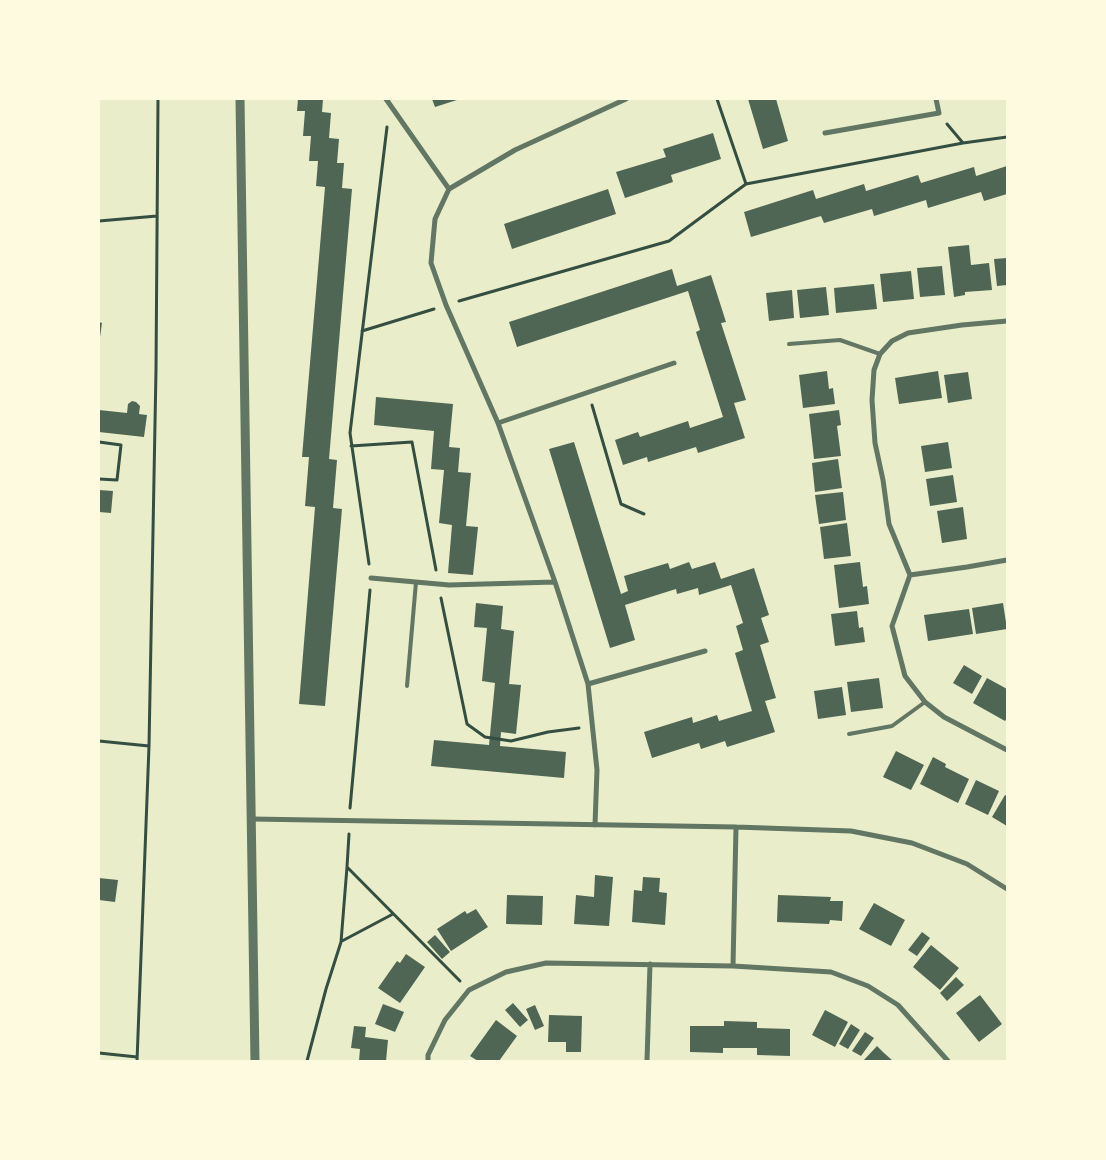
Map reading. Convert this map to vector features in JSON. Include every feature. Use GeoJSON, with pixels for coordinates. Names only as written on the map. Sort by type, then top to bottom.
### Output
{"type":"FeatureCollection","features":[{"type":"Feature","properties":{"kind":"street"},"geometry":{"type":"LineString","coordinates":[[240,99],[255,1061]]}},
{"type":"Feature","properties":{"kind":"street"},"geometry":{"type":"LineString","coordinates":[[386,99],[449,190]]}},
{"type":"Feature","properties":{"kind":"street"},"geometry":{"type":"LineString","coordinates":[[595,825],[597,770],[588,684],[555,582],[498,424],[446,305],[431,263],[435,219],[449,190],[515,150],[626,99]]}},
{"type":"Feature","properties":{"kind":"street"},"geometry":{"type":"LineString","coordinates":[[826,133],[939,113],[936,99]]}},
{"type":"Feature","properties":{"kind":"street"},"geometry":{"type":"LineString","coordinates":[[1007,321],[908,333],[892,341],[880,354],[874,370],[872,400],[875,443],[883,480],[889,524],[910,575],[892,626],[905,676],[925,702],[944,717],[1007,750]]}},
{"type":"Feature","properties":{"kind":"street"},"geometry":{"type":"LineString","coordinates":[[498,424],[674,363]]}},
{"type":"Feature","properties":{"kind":"street"},"geometry":{"type":"LineString","coordinates":[[910,575],[967,568],[1007,560]]}},
{"type":"Feature","properties":{"kind":"street"},"geometry":{"type":"LineString","coordinates":[[371,578],[449,585],[555,582]]}},
{"type":"Feature","properties":{"kind":"street"},"geometry":{"type":"LineString","coordinates":[[588,684],[705,651]]}},
{"type":"Feature","properties":{"kind":"street"},"geometry":{"type":"LineString","coordinates":[[252,819],[736,827],[851,831],[912,842],[967,864],[1007,889]]}},
{"type":"Feature","properties":{"kind":"street"},"geometry":{"type":"LineString","coordinates":[[733,966],[736,827]]}},
{"type":"Feature","properties":{"kind":"street"},"geometry":{"type":"LineString","coordinates":[[428,1061],[428,1055],[445,1020],[469,990],[506,972],[546,963],[733,966],[831,972],[868,986],[898,1005],[948,1061]]}},
{"type":"Feature","properties":{"kind":"street"},"geometry":{"type":"LineString","coordinates":[[648,1061],[650,964]]}},
{"type":"Feature","properties":{"kind":"lane"},"geometry":{"type":"LineString","coordinates":[[789,344],[840,340],[880,354]]}},
{"type":"Feature","properties":{"kind":"lane"},"geometry":{"type":"LineString","coordinates":[[407,686],[416,582]]}},
{"type":"Feature","properties":{"kind":"lane"},"geometry":{"type":"LineString","coordinates":[[849,734],[892,726],[925,702]]}},
{"type":"Feature","properties":{"kind":"path"},"geometry":{"type":"LineString","coordinates":[[99,1053],[137,1059],[148,746],[156,380],[158,99]]}},
{"type":"Feature","properties":{"kind":"path"},"geometry":{"type":"LineString","coordinates":[[717,99],[746,184]]}},
{"type":"Feature","properties":{"kind":"path"},"geometry":{"type":"LineString","coordinates":[[939,113],[963,143]]}},
{"type":"Feature","properties":{"kind":"path"},"geometry":{"type":"LineString","coordinates":[[362,331],[669,241],[746,184],[963,143],[1007,137]]}},
{"type":"Feature","properties":{"kind":"path"},"geometry":{"type":"LineString","coordinates":[[99,221],[157,216]]}},
{"type":"Feature","properties":{"kind":"path"},"geometry":{"type":"LineString","coordinates":[[588,393],[621,504],[644,514]]}},
{"type":"Feature","properties":{"kind":"path"},"geometry":{"type":"LineString","coordinates":[[99,442],[121,445],[117,480],[99,479]]}},
{"type":"Feature","properties":{"kind":"path"},"geometry":{"type":"LineString","coordinates":[[351,446],[412,442],[438,584],[467,724],[485,738],[511,741],[548,732],[593,726]]}},
{"type":"Feature","properties":{"kind":"path"},"geometry":{"type":"LineString","coordinates":[[99,741],[148,746]]}},
{"type":"Feature","properties":{"kind":"path"},"geometry":{"type":"LineString","coordinates":[[347,867],[469,990]]}},
{"type":"Feature","properties":{"kind":"path"},"geometry":{"type":"LineString","coordinates":[[341,942],[393,914]]}},
{"type":"Feature","properties":{"kind":"building"},"geometry":{"type":"Polygon","coordinates":[[[298,99],[323,99],[322,112],[331,113],[329,138],[339,139],[337,163],[344,163],[342,188],[352,189],[329,459],[337,460],[333,508],[342,509],[325,706],[299,704],[315,507],[305,506],[309,457],[302,457],[325,187],[316,186],[318,161],[309,161],[311,136],[303,136],[305,111],[297,111],[298,99]]]}},
{"type":"Feature","properties":{"kind":"building"},"geometry":{"type":"Polygon","coordinates":[[[432,99],[460,99],[435,107],[432,99]]]}},
{"type":"Feature","properties":{"kind":"building"},"geometry":{"type":"Polygon","coordinates":[[[748,99],[776,99],[788,141],[763,149],[748,99]]]}},
{"type":"Feature","properties":{"kind":"building"},"geometry":{"type":"Polygon","coordinates":[[[713,133],[721,159],[671,175],[673,182],[625,198],[616,172],[666,157],[663,149],[713,133]]]}},
{"type":"Feature","properties":{"kind":"building"},"geometry":{"type":"Polygon","coordinates":[[[1007,166],[1007,194],[984,201],[981,192],[928,208],[926,200],[874,216],[872,209],[824,223],[821,216],[751,237],[744,212],[813,190],[816,199],[864,184],[866,191],[918,175],[921,183],[974,167],[976,176],[1007,166]]]}},
{"type":"Feature","properties":{"kind":"building"},"geometry":{"type":"Polygon","coordinates":[[[608,189],[616,214],[512,249],[504,224],[608,189]]]}},
{"type":"Feature","properties":{"kind":"building"},"geometry":{"type":"Polygon","coordinates":[[[969,245],[971,265],[989,263],[992,290],[965,292],[965,295],[954,297],[948,247],[969,245]]]}},
{"type":"Feature","properties":{"kind":"building"},"geometry":{"type":"Polygon","coordinates":[[[1007,258],[1007,285],[997,286],[994,259],[1007,258]]]}},
{"type":"Feature","properties":{"kind":"building"},"geometry":{"type":"Polygon","coordinates":[[[942,266],[945,295],[920,297],[917,268],[942,266]]]}},
{"type":"Feature","properties":{"kind":"building"},"geometry":{"type":"Polygon","coordinates":[[[672,269],[677,286],[711,275],[726,322],[721,323],[746,400],[734,403],[745,438],[698,453],[696,447],[648,462],[647,457],[623,465],[615,440],[638,432],[640,437],[688,421],[690,428],[723,417],[696,332],[700,330],[688,291],[517,347],[509,322],[672,269]]]}},
{"type":"Feature","properties":{"kind":"building"},"geometry":{"type":"Polygon","coordinates":[[[911,271],[914,299],[883,302],[880,274],[911,271]]]}},
{"type":"Feature","properties":{"kind":"building"},"geometry":{"type":"Polygon","coordinates":[[[874,284],[877,309],[836,313],[834,288],[874,284]]]}},
{"type":"Feature","properties":{"kind":"building"},"geometry":{"type":"Polygon","coordinates":[[[826,287],[829,315],[800,318],[797,290],[826,287]]]}},
{"type":"Feature","properties":{"kind":"building"},"geometry":{"type":"Polygon","coordinates":[[[792,290],[794,318],[769,321],[766,293],[792,290]]]}},
{"type":"Feature","properties":{"kind":"building"},"geometry":{"type":"Polygon","coordinates":[[[99,322],[102,323],[100,337],[99,337],[99,322]]]}},
{"type":"Feature","properties":{"kind":"building"},"geometry":{"type":"Polygon","coordinates":[[[827,371],[829,389],[833,388],[835,404],[803,408],[799,375],[827,371]]]}},
{"type":"Feature","properties":{"kind":"building"},"geometry":{"type":"Polygon","coordinates":[[[938,371],[942,398],[899,404],[895,378],[938,371]]]}},
{"type":"Feature","properties":{"kind":"building"},"geometry":{"type":"Polygon","coordinates":[[[968,372],[972,399],[948,403],[944,375],[968,372]]]}},
{"type":"Feature","properties":{"kind":"building"},"geometry":{"type":"Polygon","coordinates":[[[376,397],[453,404],[449,447],[460,448],[458,472],[471,473],[466,526],[478,527],[473,575],[448,573],[452,525],[439,523],[444,470],[431,469],[434,431],[374,425],[376,397]]]}},
{"type":"Feature","properties":{"kind":"building"},"geometry":{"type":"Polygon","coordinates":[[[132,401],[140,406],[139,414],[147,415],[144,437],[99,432],[99,410],[127,413],[128,404],[132,401]]]}},
{"type":"Feature","properties":{"kind":"building"},"geometry":{"type":"Polygon","coordinates":[[[839,410],[841,425],[837,426],[841,456],[814,459],[809,414],[839,410]]]}},
{"type":"Feature","properties":{"kind":"building"},"geometry":{"type":"Polygon","coordinates":[[[574,442],[621,594],[628,591],[624,576],[668,563],[670,569],[689,562],[692,569],[715,562],[721,579],[754,568],[769,615],[761,618],[769,642],[760,645],[776,698],[765,701],[775,732],[727,747],[725,741],[701,749],[699,743],[652,758],[644,732],[692,717],[693,723],[717,715],[719,721],[752,711],[735,653],[743,650],[736,626],[743,623],[731,585],[699,595],[698,588],[677,594],[676,589],[625,605],[635,640],[610,648],[549,449],[574,442]]]}},
{"type":"Feature","properties":{"kind":"building"},"geometry":{"type":"Polygon","coordinates":[[[948,442],[952,468],[925,472],[921,446],[948,442]]]}},
{"type":"Feature","properties":{"kind":"building"},"geometry":{"type":"Polygon","coordinates":[[[838,459],[842,488],[815,492],[812,463],[838,459]]]}},
{"type":"Feature","properties":{"kind":"building"},"geometry":{"type":"Polygon","coordinates":[[[953,475],[957,502],[930,506],[926,479],[953,475]]]}},
{"type":"Feature","properties":{"kind":"building"},"geometry":{"type":"Polygon","coordinates":[[[99,490],[113,491],[111,513],[99,512],[99,490]]]}},
{"type":"Feature","properties":{"kind":"building"},"geometry":{"type":"Polygon","coordinates":[[[843,492],[846,520],[819,524],[815,495],[843,492]]]}},
{"type":"Feature","properties":{"kind":"building"},"geometry":{"type":"Polygon","coordinates":[[[963,507],[967,539],[942,543],[937,511],[963,507]]]}},
{"type":"Feature","properties":{"kind":"building"},"geometry":{"type":"Polygon","coordinates":[[[847,523],[851,556],[824,559],[820,527],[847,523]]]}},
{"type":"Feature","properties":{"kind":"building"},"geometry":{"type":"Polygon","coordinates":[[[860,562],[863,587],[867,586],[869,604],[839,608],[834,565],[860,562]]]}},
{"type":"Feature","properties":{"kind":"building"},"geometry":{"type":"Polygon","coordinates":[[[476,603],[503,606],[501,629],[514,631],[509,684],[521,685],[516,734],[501,732],[500,746],[566,752],[564,778],[431,766],[434,740],[489,745],[495,683],[482,681],[487,628],[474,627],[476,603]]]}},
{"type":"Feature","properties":{"kind":"building"},"geometry":{"type":"Polygon","coordinates":[[[1003,603],[1007,629],[976,634],[972,608],[1003,603]]]}},
{"type":"Feature","properties":{"kind":"building"},"geometry":{"type":"Polygon","coordinates":[[[969,609],[973,634],[928,641],[924,615],[969,609]]]}},
{"type":"Feature","properties":{"kind":"building"},"geometry":{"type":"Polygon","coordinates":[[[857,611],[859,628],[863,627],[865,642],[835,646],[831,614],[857,611]]]}},
{"type":"Feature","properties":{"kind":"building"},"geometry":{"type":"Polygon","coordinates":[[[964,665],[982,676],[972,694],[953,683],[964,665]]]}},
{"type":"Feature","properties":{"kind":"building"},"geometry":{"type":"Polygon","coordinates":[[[879,678],[883,708],[851,712],[847,682],[879,678]]]}},
{"type":"Feature","properties":{"kind":"building"},"geometry":{"type":"Polygon","coordinates":[[[987,678],[1007,689],[1007,718],[1005,721],[973,703],[987,678]]]}},
{"type":"Feature","properties":{"kind":"building"},"geometry":{"type":"Polygon","coordinates":[[[842,687],[846,715],[818,719],[814,691],[842,687]]]}},
{"type":"Feature","properties":{"kind":"building"},"geometry":{"type":"Polygon","coordinates":[[[896,751],[924,765],[911,790],[883,777],[896,751]]]}},
{"type":"Feature","properties":{"kind":"building"},"geometry":{"type":"Polygon","coordinates":[[[933,757],[946,764],[945,767],[969,779],[958,803],[920,784],[933,757]]]}},
{"type":"Feature","properties":{"kind":"building"},"geometry":{"type":"Polygon","coordinates":[[[976,780],[999,791],[988,815],[965,804],[976,780]]]}},
{"type":"Feature","properties":{"kind":"building"},"geometry":{"type":"Polygon","coordinates":[[[1005,795],[1007,796],[1007,826],[992,817],[1005,795]]]}},
{"type":"Feature","properties":{"kind":"building"},"geometry":{"type":"Polygon","coordinates":[[[595,875],[613,877],[609,926],[574,924],[576,895],[594,897],[595,875]]]}},
{"type":"Feature","properties":{"kind":"building"},"geometry":{"type":"Polygon","coordinates":[[[643,877],[660,878],[659,892],[667,893],[665,925],[632,922],[634,890],[642,891],[643,877]]]}},
{"type":"Feature","properties":{"kind":"building"},"geometry":{"type":"Polygon","coordinates":[[[99,878],[118,880],[115,902],[99,900],[99,878]]]}},
{"type":"Feature","properties":{"kind":"building"},"geometry":{"type":"Polygon","coordinates":[[[507,895],[543,896],[542,925],[506,924],[507,895]]]}},
{"type":"Feature","properties":{"kind":"building"},"geometry":{"type":"Polygon","coordinates":[[[778,895],[831,897],[830,901],[843,901],[842,921],[830,920],[829,924],[777,922],[778,895]]]}},
{"type":"Feature","properties":{"kind":"building"},"geometry":{"type":"Polygon","coordinates":[[[874,903],[905,920],[891,946],[859,929],[874,903]]]}},
{"type":"Feature","properties":{"kind":"building"},"geometry":{"type":"Polygon","coordinates":[[[476,909],[488,927],[451,951],[437,929],[465,911],[467,914],[476,909]]]}},
{"type":"Feature","properties":{"kind":"building"},"geometry":{"type":"Polygon","coordinates":[[[922,932],[930,938],[917,956],[908,950],[922,932]]]}},
{"type":"Feature","properties":{"kind":"building"},"geometry":{"type":"Polygon","coordinates":[[[435,935],[450,952],[442,959],[427,942],[435,935]]]}},
{"type":"Feature","properties":{"kind":"building"},"geometry":{"type":"Polygon","coordinates":[[[931,945],[959,968],[940,990],[913,967],[931,945]]]}},
{"type":"Feature","properties":{"kind":"building"},"geometry":{"type":"Polygon","coordinates":[[[406,954],[425,967],[400,1003],[378,988],[397,961],[400,963],[406,954]]]}},
{"type":"Feature","properties":{"kind":"building"},"geometry":{"type":"Polygon","coordinates":[[[956,977],[964,985],[947,1001],[940,993],[956,977]]]}},
{"type":"Feature","properties":{"kind":"building"},"geometry":{"type":"Polygon","coordinates":[[[980,995],[1002,1024],[979,1042],[956,1013],[980,995]]]}},
{"type":"Feature","properties":{"kind":"building"},"geometry":{"type":"Polygon","coordinates":[[[513,1003],[528,1020],[520,1027],[505,1010],[513,1003]]]}},
{"type":"Feature","properties":{"kind":"building"},"geometry":{"type":"Polygon","coordinates":[[[383,1004],[404,1012],[395,1032],[375,1024],[383,1004]]]}},
{"type":"Feature","properties":{"kind":"building"},"geometry":{"type":"Polygon","coordinates":[[[535,1005],[544,1026],[535,1030],[526,1009],[535,1005]]]}},
{"type":"Feature","properties":{"kind":"building"},"geometry":{"type":"Polygon","coordinates":[[[825,1010],[848,1022],[835,1047],[812,1035],[825,1010]]]}},
{"type":"Feature","properties":{"kind":"building"},"geometry":{"type":"Polygon","coordinates":[[[549,1015],[582,1016],[581,1052],[566,1052],[566,1042],[548,1042],[549,1015]]]}},
{"type":"Feature","properties":{"kind":"building"},"geometry":{"type":"Polygon","coordinates":[[[496,1020],[517,1036],[499,1061],[478,1061],[470,1056],[496,1020]]]}},
{"type":"Feature","properties":{"kind":"building"},"geometry":{"type":"Polygon","coordinates":[[[724,1021],[757,1022],[757,1028],[790,1029],[790,1056],[757,1055],[757,1048],[723,1048],[723,1053],[690,1052],[690,1026],[724,1026],[724,1021]]]}},
{"type":"Feature","properties":{"kind":"building"},"geometry":{"type":"Polygon","coordinates":[[[851,1024],[860,1030],[848,1049],[839,1044],[851,1024]]]}},
{"type":"Feature","properties":{"kind":"building"},"geometry":{"type":"Polygon","coordinates":[[[354,1026],[366,1027],[365,1037],[388,1040],[386,1061],[359,1061],[360,1049],[351,1048],[354,1026]]]}},
{"type":"Feature","properties":{"kind":"building"},"geometry":{"type":"Polygon","coordinates":[[[865,1032],[874,1038],[861,1056],[852,1051],[865,1032]]]}},
{"type":"Feature","properties":{"kind":"building"},"geometry":{"type":"Polygon","coordinates":[[[877,1046],[884,1053],[893,1061],[863,1061],[877,1046]]]}}]}
